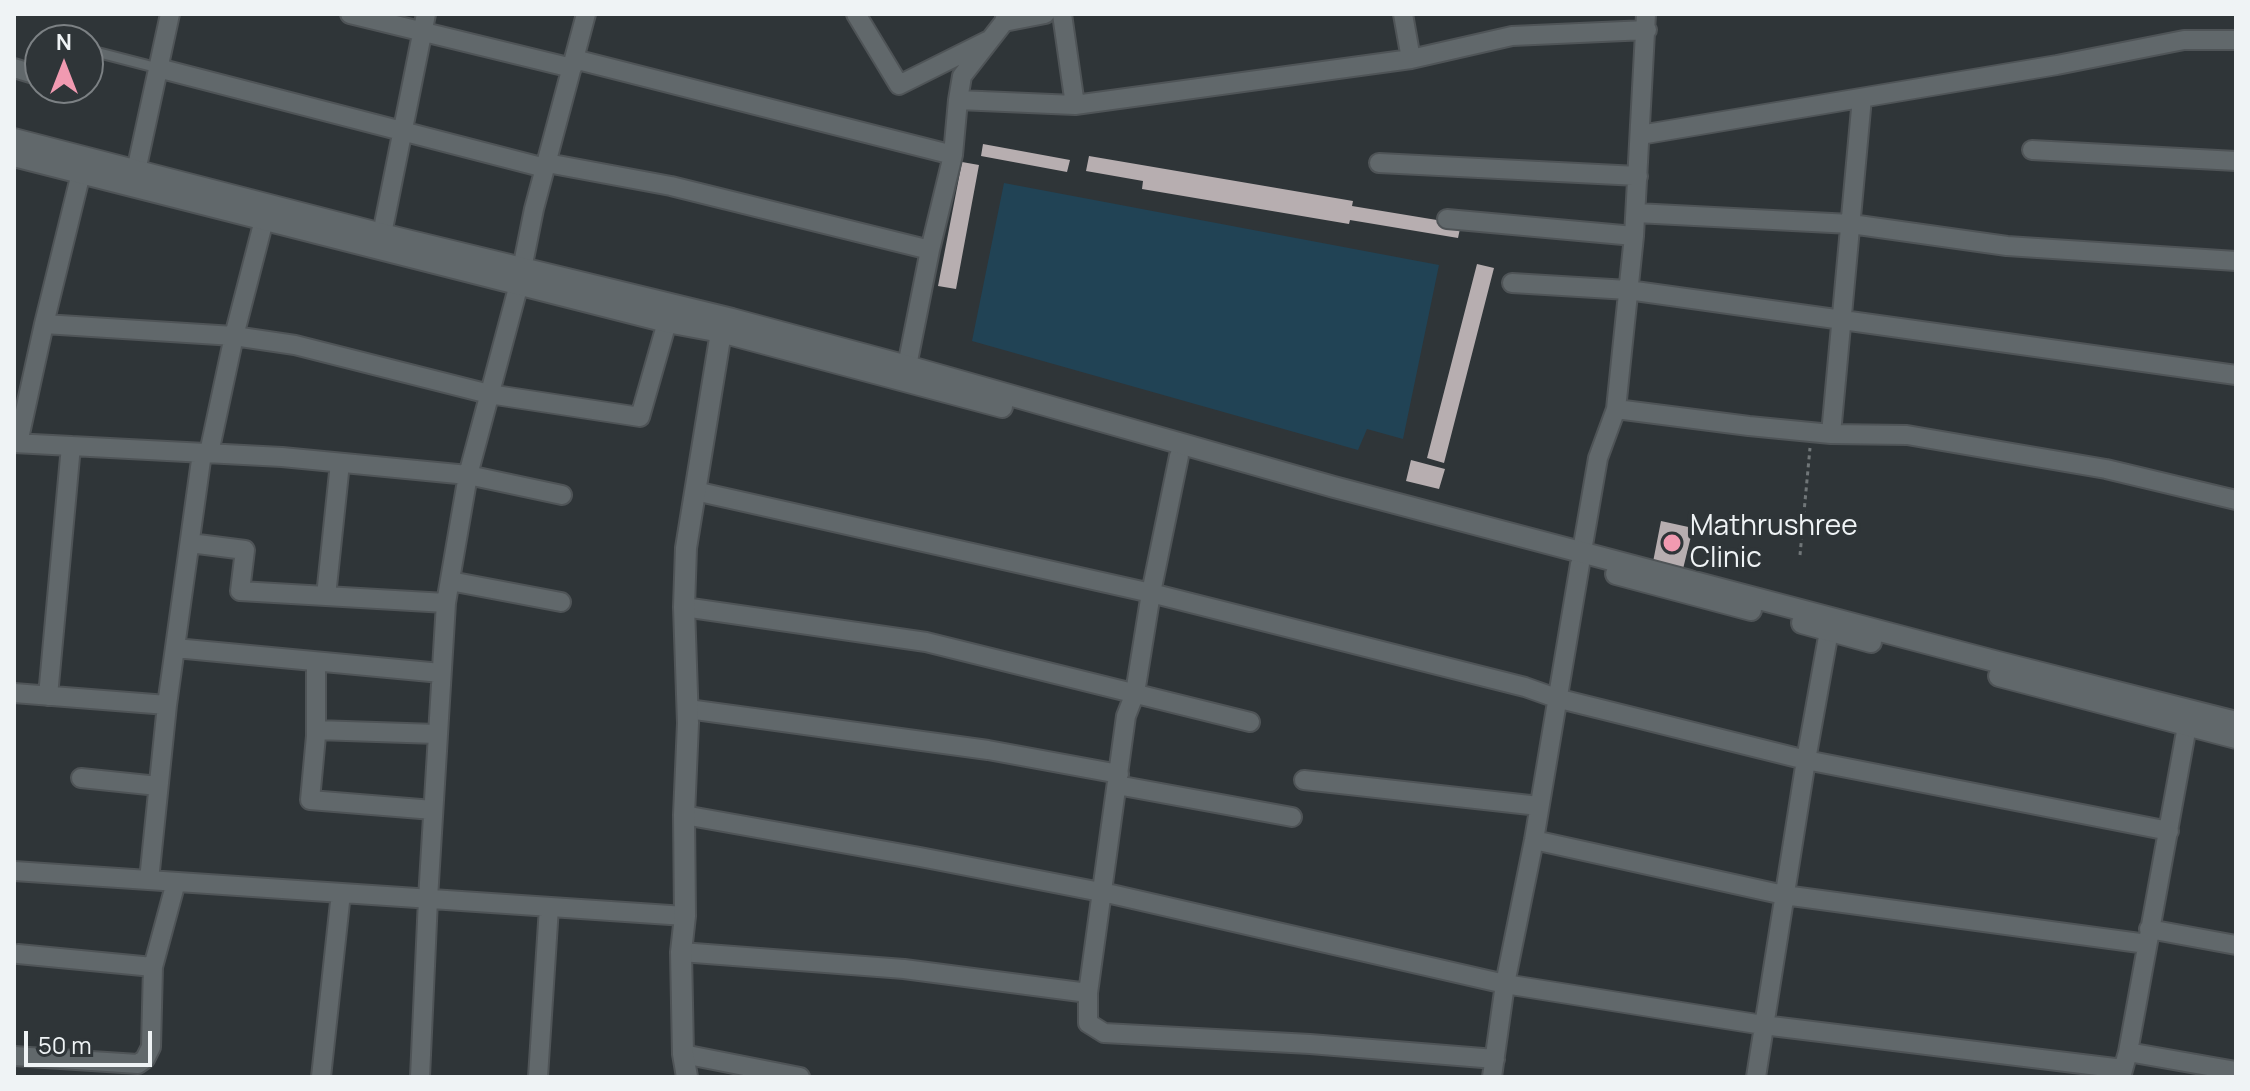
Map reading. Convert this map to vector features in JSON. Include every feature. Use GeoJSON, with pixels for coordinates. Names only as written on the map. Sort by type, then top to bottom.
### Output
{"type":"FeatureCollection","features":[{"type":"Feature","properties":{"kind":"main road"},"geometry":{"type":"LineString","coordinates":[[14,139],[382,234],[667,322],[721,332],[1179,456],[2236,722]]}},
{"type":"Feature","properties":{"kind":"main road"},"geometry":{"type":"LineString","coordinates":[[14,156],[264,220],[732,319],[1334,487],[1829,631],[2236,738]]}},
{"type":"Feature","properties":{"kind":"main road"},"geometry":{"type":"LineString","coordinates":[[687,1077],[683,1054],[681,952],[685,916],[684,815],[688,709],[684,607],[686,548],[721,332]]}},
{"type":"Feature","properties":{"kind":"street"},"geometry":{"type":"LineString","coordinates":[[136,171],[170,14]]}},
{"type":"Feature","properties":{"kind":"street"},"geometry":{"type":"LineString","coordinates":[[350,14],[424,23],[573,64],[953,155]]}},
{"type":"Feature","properties":{"kind":"street"},"geometry":{"type":"LineString","coordinates":[[420,1077],[446,603],[468,475],[586,14]]}},
{"type":"Feature","properties":{"kind":"street"},"geometry":{"type":"LineString","coordinates":[[856,14],[899,85],[990,39]]}},
{"type":"Feature","properties":{"kind":"street"},"geometry":{"type":"LineString","coordinates":[[907,366],[953,155],[962,76],[1005,18],[1045,14]]}},
{"type":"Feature","properties":{"kind":"street"},"geometry":{"type":"LineString","coordinates":[[1062,14],[1075,105]]}},
{"type":"Feature","properties":{"kind":"street"},"geometry":{"type":"LineString","coordinates":[[1403,14],[1411,59]]}},
{"type":"Feature","properties":{"kind":"street"},"geometry":{"type":"LineString","coordinates":[[1557,14],[1558,34]]}},
{"type":"Feature","properties":{"kind":"street"},"geometry":{"type":"LineString","coordinates":[[958,100],[1075,105],[1411,59],[1512,36],[1558,34],[1647,22],[1636,213],[1616,409],[1598,458],[1534,840],[1505,984],[1493,1068],[1310,1044],[1104,1033],[1088,1023],[1088,993],[1126,716],[1135,693],[1151,593],[1179,456]]}},
{"type":"Feature","properties":{"kind":"street"},"geometry":{"type":"LineString","coordinates":[[382,234],[424,23]]}},
{"type":"Feature","properties":{"kind":"street"},"geometry":{"type":"LineString","coordinates":[[1640,135],[2057,65],[2184,40],[2236,40]]}},
{"type":"Feature","properties":{"kind":"street"},"geometry":{"type":"LineString","coordinates":[[158,68],[546,166],[671,186],[930,250]]}},
{"type":"Feature","properties":{"kind":"street"},"geometry":{"type":"LineString","coordinates":[[1831,434],[1862,98]]}},
{"type":"Feature","properties":{"kind":"street"},"geometry":{"type":"LineString","coordinates":[[2032,150],[2236,161]]}},
{"type":"Feature","properties":{"kind":"street"},"geometry":{"type":"LineString","coordinates":[[1379,163],[1638,176]]}},
{"type":"Feature","properties":{"kind":"street"},"geometry":{"type":"LineString","coordinates":[[81,173],[16,443],[205,453],[468,475],[562,495]]}},
{"type":"Feature","properties":{"kind":"street"},"geometry":{"type":"LineString","coordinates":[[1636,213],[1851,224],[2007,246],[2236,261]]}},
{"type":"Feature","properties":{"kind":"street"},"geometry":{"type":"LineString","coordinates":[[1447,219],[1634,236]]}},
{"type":"Feature","properties":{"kind":"street"},"geometry":{"type":"LineString","coordinates":[[149,880],[167,705],[205,453],[264,220]]}},
{"type":"Feature","properties":{"kind":"street"},"geometry":{"type":"LineString","coordinates":[[1512,283],[1628,290],[2236,375]]}},
{"type":"Feature","properties":{"kind":"street"},"geometry":{"type":"LineString","coordinates":[[44,324],[234,336],[295,345],[489,394],[640,417],[667,322]]}},
{"type":"Feature","properties":{"kind":"street"},"geometry":{"type":"LineString","coordinates":[[1616,409],[1831,434],[1907,435],[2106,469],[2236,500]]}},
{"type":"Feature","properties":{"kind":"street"},"geometry":{"type":"LineString","coordinates":[[48,696],[71,446]]}},
{"type":"Feature","properties":{"kind":"street"},"geometry":{"type":"LineString","coordinates":[[326,596],[340,463]]}},
{"type":"Feature","properties":{"kind":"street"},"geometry":{"type":"LineString","coordinates":[[695,491],[1151,593],[1806,760],[2169,831]]}},
{"type":"Feature","properties":{"kind":"street"},"geometry":{"type":"LineString","coordinates":[[190,543],[245,550],[240,591],[446,603]]}},
{"type":"Feature","properties":{"kind":"street"},"geometry":{"type":"LineString","coordinates":[[450,581],[561,602]]}},
{"type":"Feature","properties":{"kind":"street"},"geometry":{"type":"LineString","coordinates":[[684,607],[926,642],[1250,722]]}},
{"type":"Feature","properties":{"kind":"street"},"geometry":{"type":"LineString","coordinates":[[1756,1077],[1829,631]]}},
{"type":"Feature","properties":{"kind":"street"},"geometry":{"type":"LineString","coordinates":[[175,648],[441,673]]}},
{"type":"Feature","properties":{"kind":"street"},"geometry":{"type":"LineString","coordinates":[[316,662],[316,730],[310,800],[433,810]]}},
{"type":"Feature","properties":{"kind":"street"},"geometry":{"type":"LineString","coordinates":[[14,693],[167,705]]}},
{"type":"Feature","properties":{"kind":"street"},"geometry":{"type":"LineString","coordinates":[[688,709],[988,750],[1292,817]]}},
{"type":"Feature","properties":{"kind":"street"},"geometry":{"type":"LineString","coordinates":[[2124,1066],[2187,726]]}},
{"type":"Feature","properties":{"kind":"street"},"geometry":{"type":"LineString","coordinates":[[316,730],[437,734]]}},
{"type":"Feature","properties":{"kind":"street"},"geometry":{"type":"LineString","coordinates":[[81,778],[158,786]]}},
{"type":"Feature","properties":{"kind":"street"},"geometry":{"type":"LineString","coordinates":[[1304,780],[1539,806]]}},
{"type":"Feature","properties":{"kind":"street"},"geometry":{"type":"LineString","coordinates":[[684,815],[1102,892],[1505,984],[1763,1025],[2124,1066],[2236,1071]]}},
{"type":"Feature","properties":{"kind":"street"},"geometry":{"type":"LineString","coordinates":[[1534,840],[1784,895],[2236,945]]}},
{"type":"Feature","properties":{"kind":"street"},"geometry":{"type":"LineString","coordinates":[[14,871],[685,916]]}},
{"type":"Feature","properties":{"kind":"street"},"geometry":{"type":"LineString","coordinates":[[14,1056],[138,1064],[145,1059],[151,1047],[153,967],[176,882]]}},
{"type":"Feature","properties":{"kind":"street"},"geometry":{"type":"LineString","coordinates":[[321,1077],[341,893]]}},
{"type":"Feature","properties":{"kind":"street"},"geometry":{"type":"LineString","coordinates":[[538,1077],[549,907]]}},
{"type":"Feature","properties":{"kind":"street"},"geometry":{"type":"LineString","coordinates":[[681,952],[904,969],[1088,993]]}},
{"type":"Feature","properties":{"kind":"street"},"geometry":{"type":"LineString","coordinates":[[18,954],[153,967]]}},
{"type":"Feature","properties":{"kind":"street"},"geometry":{"type":"LineString","coordinates":[[683,1054],[800,1077]]}},
{"type":"Feature","properties":{"kind":"lane"},"geometry":{"type":"LineString","coordinates":[[104,54],[158,68]]}},
{"type":"Feature","properties":{"kind":"path"},"geometry":{"type":"LineString","coordinates":[[1800,555],[1811,432]]}},
{"type":"Feature","properties":{"kind":"shaded area"},"geometry":{"type":"Polygon","coordinates":[[[1004,183],[1439,265],[1403,439],[1367,429],[1358,450],[972,341],[1004,183]]]}},
{"type":"Feature","properties":{"kind":"building"},"geometry":{"type":"Polygon","coordinates":[[[983,144],[1070,160],[1067,172],[981,156],[983,144]]]}},
{"type":"Feature","properties":{"kind":"building"},"geometry":{"type":"Polygon","coordinates":[[[1089,156],[1353,201],[1352,206],[1461,224],[1458,238],[1350,220],[1349,224],[1142,189],[1143,181],[1086,171],[1089,156]]]}},
{"type":"Feature","properties":{"kind":"building"},"geometry":{"type":"Polygon","coordinates":[[[962,162],[979,165],[956,289],[938,286],[962,162]]]}},
{"type":"Feature","properties":{"kind":"building"},"geometry":{"type":"Polygon","coordinates":[[[1477,264],[1494,268],[1444,463],[1427,458],[1477,264]]]}},
{"type":"Feature","properties":{"kind":"building"},"geometry":{"type":"Polygon","coordinates":[[[1411,460],[1445,469],[1439,489],[1406,481],[1411,460]]]}},
{"type":"Feature","properties":{"kind":"building"},"geometry":{"type":"Polygon","coordinates":[[[1661,521],[1693,528],[1683,569],[1653,562],[1661,521]]]}},
{"type":"Feature","properties":{"kind":"place","name":"Mathrushree Clinic"},"geometry":{"type":"Point","coordinates":[1672,543]}}]}
